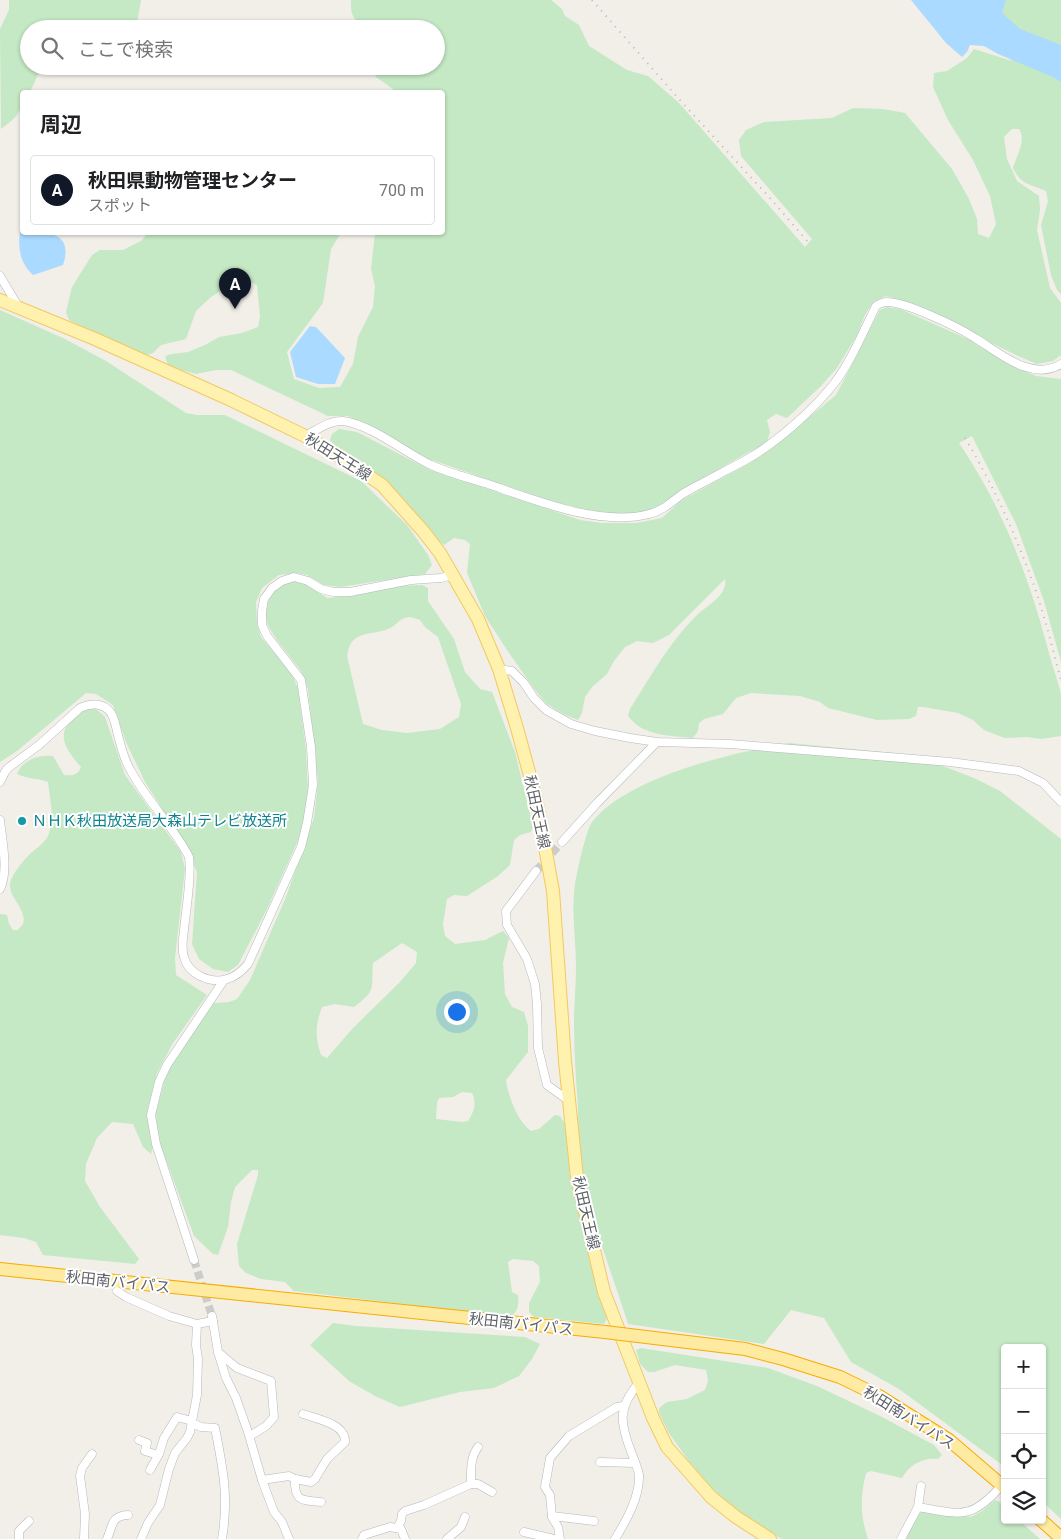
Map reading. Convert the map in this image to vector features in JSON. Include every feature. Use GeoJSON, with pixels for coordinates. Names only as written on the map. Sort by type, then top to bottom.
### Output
{"type":"FeatureCollection","features":[{"type":"Feature","properties":{"kind":"highway","name":"秋田南バイパス"},"geometry":{"type":"LineString","coordinates":[[0,1270],[605,1332],[745,1349],[840,1377],[879,1396],[949,1440],[1001,1484]]}},
{"type":"Feature","properties":{"kind":"highway"},"geometry":{"type":"LineString","coordinates":[[1045,1524],[1061,1538]]}},
{"type":"Feature","properties":{"kind":"main road","name":"秋田天王線"},"geometry":{"type":"LineString","coordinates":[[0,300],[231,400],[305,436],[333,452],[382,485],[423,531],[454,575],[478,619],[499,669],[536,798],[554,891],[568,1100],[577,1178],[604,1292],[653,1418],[667,1446],[711,1497],[736,1517],[770,1539]]}},
{"type":"Feature","properties":{"kind":"street"},"geometry":{"type":"LineString","coordinates":[[0,276],[19,309]]}},
{"type":"Feature","properties":{"kind":"street"},"geometry":{"type":"LineString","coordinates":[[305,436],[331,422],[341,421],[356,424],[432,465],[569,510],[606,518],[627,518],[663,510],[684,493],[750,458],[775,440],[833,384],[855,348],[876,306],[885,302],[919,310],[974,337],[1001,356],[1026,368],[1042,371],[1061,364]]}},
{"type":"Feature","properties":{"kind":"street"},"geometry":{"type":"LineString","coordinates":[[0,782],[8,768],[39,745],[80,708],[85,705],[96,704],[111,712],[130,770],[189,857],[190,871],[182,948],[185,961],[199,975],[209,979],[224,980],[235,976],[248,964],[296,860],[307,823],[313,785],[311,747],[300,680],[267,636],[262,625],[264,599],[272,588],[282,580],[294,577],[308,581],[321,589],[333,592],[350,592],[411,580],[442,578],[454,575]]}},
{"type":"Feature","properties":{"kind":"street"},"geometry":{"type":"LineString","coordinates":[[499,669],[512,671],[546,710],[571,724],[630,738],[657,742],[730,744],[950,762],[1019,771],[1043,783],[1061,802]]}},
{"type":"Feature","properties":{"kind":"street"},"geometry":{"type":"LineString","coordinates":[[562,842],[657,742]]}},
{"type":"Feature","properties":{"kind":"street"},"geometry":{"type":"LineString","coordinates":[[0,820],[4,872],[3,883],[0,889]]}},
{"type":"Feature","properties":{"kind":"street"},"geometry":{"type":"LineString","coordinates":[[536,871],[506,911],[507,926],[527,959],[535,984],[538,1048],[547,1085],[568,1100]]}},
{"type":"Feature","properties":{"kind":"street"},"geometry":{"type":"LineString","coordinates":[[194,1260],[156,1144],[152,1115],[166,1065],[224,980]]}},
{"type":"Feature","properties":{"kind":"street"},"geometry":{"type":"LineString","coordinates":[[116,1291],[169,1316],[197,1324],[212,1319],[218,1352],[226,1378],[236,1398],[250,1436],[262,1480],[274,1512],[282,1522],[286,1537]]}},
{"type":"Feature","properties":{"kind":"street"},"geometry":{"type":"LineString","coordinates":[[141,1539],[148,1523],[160,1505],[175,1453],[187,1438],[192,1422],[197,1395],[197,1324]]}},
{"type":"Feature","properties":{"kind":"street"},"geometry":{"type":"LineString","coordinates":[[218,1352],[238,1368],[271,1381],[274,1417],[266,1426],[250,1436]]}},
{"type":"Feature","properties":{"kind":"street"},"geometry":{"type":"LineString","coordinates":[[615,1539],[624,1525],[638,1490],[639,1473],[624,1436],[622,1418],[623,1406],[639,1383]]}},
{"type":"Feature","properties":{"kind":"street"},"geometry":{"type":"LineString","coordinates":[[560,1539],[558,1527],[552,1516],[550,1495],[544,1487],[550,1458],[569,1436],[617,1407],[623,1406]]}},
{"type":"Feature","properties":{"kind":"street"},"geometry":{"type":"LineString","coordinates":[[262,1480],[289,1476],[311,1482],[327,1460],[345,1442],[342,1431],[303,1414]]}},
{"type":"Feature","properties":{"kind":"street"},"geometry":{"type":"LineString","coordinates":[[150,1470],[164,1438],[177,1417],[201,1427],[215,1428],[225,1485],[226,1520],[222,1539]]}},
{"type":"Feature","properties":{"kind":"street"},"geometry":{"type":"LineString","coordinates":[[139,1440],[147,1443],[145,1451],[158,1455]]}},
{"type":"Feature","properties":{"kind":"street"},"geometry":{"type":"LineString","coordinates":[[471,1484],[473,1454],[478,1447]]}},
{"type":"Feature","properties":{"kind":"street"},"geometry":{"type":"LineString","coordinates":[[84,1539],[84,1514],[80,1476],[82,1468],[92,1454]]}},
{"type":"Feature","properties":{"kind":"street"},"geometry":{"type":"LineString","coordinates":[[600,1462],[635,1463]]}},
{"type":"Feature","properties":{"kind":"street"},"geometry":{"type":"LineString","coordinates":[[295,1479],[294,1490],[300,1499],[321,1502]]}},
{"type":"Feature","properties":{"kind":"street"},"geometry":{"type":"LineString","coordinates":[[397,1528],[405,1510],[471,1484],[478,1484],[492,1492]]}},
{"type":"Feature","properties":{"kind":"street"},"geometry":{"type":"LineString","coordinates":[[902,1539],[918,1508],[921,1486]]}},
{"type":"Feature","properties":{"kind":"street"},"geometry":{"type":"LineString","coordinates":[[918,1508],[955,1513],[969,1512],[979,1508],[1001,1488]]}},
{"type":"Feature","properties":{"kind":"street"},"geometry":{"type":"LineString","coordinates":[[107,1539],[116,1518],[128,1515]]}},
{"type":"Feature","properties":{"kind":"street"},"geometry":{"type":"LineString","coordinates":[[552,1516],[594,1521]]}},
{"type":"Feature","properties":{"kind":"street"},"geometry":{"type":"LineString","coordinates":[[447,1539],[461,1527],[466,1517]]}},
{"type":"Feature","properties":{"kind":"street"},"geometry":{"type":"LineString","coordinates":[[19,1539],[19,1531],[29,1521]]}},
{"type":"Feature","properties":{"kind":"street"},"geometry":{"type":"LineString","coordinates":[[362,1539],[364,1535],[390,1527],[401,1529],[405,1539]]}},
{"type":"Feature","properties":{"kind":"street"},"geometry":{"type":"LineString","coordinates":[[524,1532],[554,1539]]}},
{"type":"Feature","properties":{"kind":"green space"},"geometry":{"type":"Polygon","coordinates":[[[9,0],[141,0],[137,20],[20,20],[20,75],[38,75],[31,90],[20,90],[20,110],[1,129],[0,29],[9,10],[9,0]]]}},
{"type":"Feature","properties":{"kind":"green space"},"geometry":{"type":"Polygon","coordinates":[[[351,0],[551,0],[562,9],[565,16],[579,25],[589,46],[627,70],[648,76],[679,103],[805,247],[812,239],[741,156],[739,140],[746,130],[764,122],[832,118],[853,108],[883,109],[905,113],[952,169],[969,199],[977,219],[978,234],[989,238],[996,224],[990,196],[973,160],[948,120],[933,87],[934,73],[947,71],[967,58],[974,49],[1012,61],[985,32],[945,0],[1061,0],[1061,294],[1057,290],[1051,275],[1041,225],[1048,201],[1046,191],[1023,181],[1013,168],[1022,138],[1019,129],[1012,129],[1004,137],[1007,159],[1017,181],[1039,196],[1040,210],[1037,230],[1050,288],[1061,303],[1061,355],[1053,361],[1037,364],[910,303],[886,296],[873,302],[865,315],[857,335],[837,368],[821,386],[787,418],[776,414],[767,420],[770,432],[767,442],[681,490],[657,507],[641,513],[615,514],[595,512],[548,500],[429,459],[348,416],[328,416],[231,370],[216,370],[196,374],[168,365],[165,356],[188,352],[219,337],[242,333],[258,327],[260,316],[257,285],[250,282],[237,281],[211,297],[196,311],[186,339],[161,345],[153,353],[147,355],[69,320],[66,312],[72,287],[92,255],[100,250],[123,250],[141,241],[146,235],[340,235],[331,249],[323,303],[287,352],[294,379],[319,388],[340,387],[353,364],[358,337],[373,307],[375,286],[371,269],[375,235],[445,235],[445,90],[394,90],[375,75],[445,75],[445,20],[356,20],[351,9],[351,0]]]}},
{"type":"Feature","properties":{"kind":"green space"},"geometry":{"type":"Polygon","coordinates":[[[887,307],[900,309],[970,340],[1009,365],[1036,376],[1061,379],[1061,662],[1044,601],[1016,524],[972,436],[959,443],[988,491],[1022,566],[1061,694],[1061,736],[1041,739],[1028,737],[1005,738],[984,730],[973,720],[958,713],[923,707],[918,707],[916,716],[909,719],[877,720],[828,708],[820,702],[800,696],[751,693],[736,698],[723,714],[704,719],[699,723],[698,731],[693,738],[664,735],[643,729],[628,716],[630,709],[661,659],[688,624],[720,595],[725,585],[725,579],[669,635],[653,643],[637,641],[625,647],[607,674],[592,687],[585,697],[582,713],[578,720],[563,714],[547,704],[535,690],[485,616],[467,573],[470,544],[465,540],[454,538],[444,545],[393,490],[336,447],[330,440],[332,434],[339,429],[357,432],[428,469],[580,520],[601,523],[637,523],[662,518],[682,500],[750,463],[836,395],[880,310],[887,307]]]}},
{"type":"Feature","properties":{"kind":"green space"},"geometry":{"type":"Polygon","coordinates":[[[0,310],[65,339],[106,361],[186,413],[225,415],[361,481],[407,525],[428,555],[432,565],[425,574],[340,587],[324,585],[307,575],[298,573],[279,575],[262,588],[256,602],[257,624],[261,637],[292,674],[298,689],[306,750],[308,792],[301,834],[266,911],[238,965],[228,972],[213,969],[199,959],[192,944],[197,872],[183,841],[145,782],[126,742],[113,705],[96,694],[86,693],[17,751],[0,762],[0,310]]]}},
{"type":"Feature","properties":{"kind":"green space"},"geometry":{"type":"Polygon","coordinates":[[[297,580],[327,598],[353,596],[382,587],[422,585],[428,588],[428,601],[454,639],[465,672],[480,689],[492,692],[515,752],[533,827],[531,832],[520,835],[514,840],[510,865],[498,876],[467,896],[454,895],[447,899],[443,924],[445,936],[455,944],[485,940],[503,931],[509,938],[503,963],[505,994],[512,1007],[524,1012],[528,1026],[528,1052],[506,1080],[507,1086],[511,1101],[518,1115],[531,1131],[539,1129],[555,1115],[560,1116],[565,1124],[570,1177],[590,1262],[608,1316],[604,1324],[534,1317],[529,1312],[529,1303],[540,1282],[539,1266],[533,1261],[513,1259],[508,1262],[512,1292],[518,1295],[517,1310],[511,1317],[294,1291],[285,1282],[261,1279],[246,1273],[239,1266],[237,1244],[258,1170],[252,1170],[235,1187],[228,1227],[218,1255],[213,1254],[194,1236],[157,1135],[156,1112],[165,1079],[176,1056],[214,1003],[229,1002],[237,999],[250,980],[286,897],[314,818],[318,783],[308,689],[301,671],[268,626],[266,615],[268,602],[277,588],[285,583],[297,580]],[[410,617],[383,631],[357,637],[349,647],[347,656],[363,724],[382,730],[407,733],[440,729],[459,717],[461,704],[438,637],[425,627],[420,620],[410,617]],[[402,943],[373,963],[372,984],[370,992],[366,997],[354,1007],[335,1004],[322,1007],[317,1031],[321,1055],[327,1058],[353,1028],[400,982],[416,963],[417,952],[402,943]],[[462,1092],[453,1097],[439,1098],[436,1119],[468,1121],[474,1107],[472,1093],[462,1092]]]}},
{"type":"Feature","properties":{"kind":"green space"},"geometry":{"type":"Polygon","coordinates":[[[87,708],[96,709],[105,717],[125,775],[181,852],[185,869],[175,958],[176,975],[207,995],[173,1043],[157,1073],[148,1108],[153,1146],[151,1154],[143,1147],[133,1124],[112,1122],[97,1138],[86,1164],[85,1181],[100,1207],[139,1259],[135,1264],[43,1255],[36,1242],[24,1238],[0,1235],[0,914],[7,915],[13,930],[18,930],[23,924],[24,918],[20,907],[11,891],[11,880],[24,860],[47,839],[52,816],[48,782],[17,774],[19,769],[27,762],[42,756],[53,756],[64,775],[77,773],[81,767],[68,750],[64,735],[65,729],[70,722],[87,708]]]}},
{"type":"Feature","properties":{"kind":"green space"},"geometry":{"type":"Polygon","coordinates":[[[789,743],[894,753],[935,763],[974,778],[1000,791],[1061,839],[1061,1519],[1046,1505],[1046,1344],[1001,1344],[1001,1464],[899,1389],[851,1362],[824,1318],[791,1310],[764,1344],[628,1324],[593,1215],[584,1179],[580,1152],[574,1045],[576,967],[573,905],[575,884],[590,826],[609,806],[630,792],[656,779],[711,760],[789,743]]]}},
{"type":"Feature","properties":{"kind":"green space"},"geometry":{"type":"Polygon","coordinates":[[[333,1323],[525,1337],[540,1344],[532,1359],[519,1376],[494,1388],[460,1392],[400,1407],[375,1396],[349,1381],[310,1345],[333,1323]]]}},
{"type":"Feature","properties":{"kind":"green space"},"geometry":{"type":"Polygon","coordinates":[[[641,1348],[768,1368],[817,1386],[880,1416],[934,1445],[942,1455],[938,1459],[927,1459],[917,1463],[908,1469],[902,1478],[871,1471],[866,1473],[862,1506],[863,1522],[868,1539],[782,1539],[766,1531],[729,1504],[709,1485],[669,1433],[659,1413],[659,1408],[667,1402],[687,1399],[705,1390],[708,1381],[706,1370],[675,1365],[654,1372],[648,1372],[640,1364],[636,1350],[641,1348]]]}},
{"type":"Feature","properties":{"kind":"green space"},"geometry":{"type":"Polygon","coordinates":[[[995,1500],[998,1501],[1001,1504],[1001,1524],[1023,1524],[1040,1539],[906,1539],[917,1515],[923,1511],[971,1517],[995,1500]]]}},
{"type":"Feature","properties":{"kind":"water"},"geometry":{"type":"Polygon","coordinates":[[[911,0],[1006,0],[1002,13],[1020,29],[1061,45],[1061,82],[984,46],[970,45],[962,57],[946,43],[911,0]]]}},
{"type":"Feature","properties":{"kind":"water"},"geometry":{"type":"Polygon","coordinates":[[[20,233],[20,235],[56,236],[65,246],[63,265],[33,275],[22,259],[19,240],[20,233]]]}},
{"type":"Feature","properties":{"kind":"water"},"geometry":{"type":"Polygon","coordinates":[[[310,326],[316,327],[345,358],[335,384],[318,384],[296,377],[290,352],[310,326]]]}},
{"type":"Feature","properties":{"kind":"tunnel"},"geometry":{"type":"LineString","coordinates":[[536,871],[562,842]]}},
{"type":"Feature","properties":{"kind":"tunnel"},"geometry":{"type":"LineString","coordinates":[[194,1260],[212,1316]]}},
{"type":"Feature","properties":{"kind":"railway"},"geometry":{"type":"LineString","coordinates":[[592,0],[808,242]]}},
{"type":"Feature","properties":{"kind":"railway"},"geometry":{"type":"LineString","coordinates":[[965,438],[1010,525],[1025,562],[1048,630],[1061,680]]}},
{"type":"Feature","properties":{"kind":"place","name":"秋田県動物管理センター"},"geometry":{"type":"Point","coordinates":[235,309]}},
{"type":"Feature","properties":{"kind":"place","name":"ＮＨＫ秋田放送局大森山テレビ放送所"},"geometry":{"type":"Point","coordinates":[22,821]}}]}
